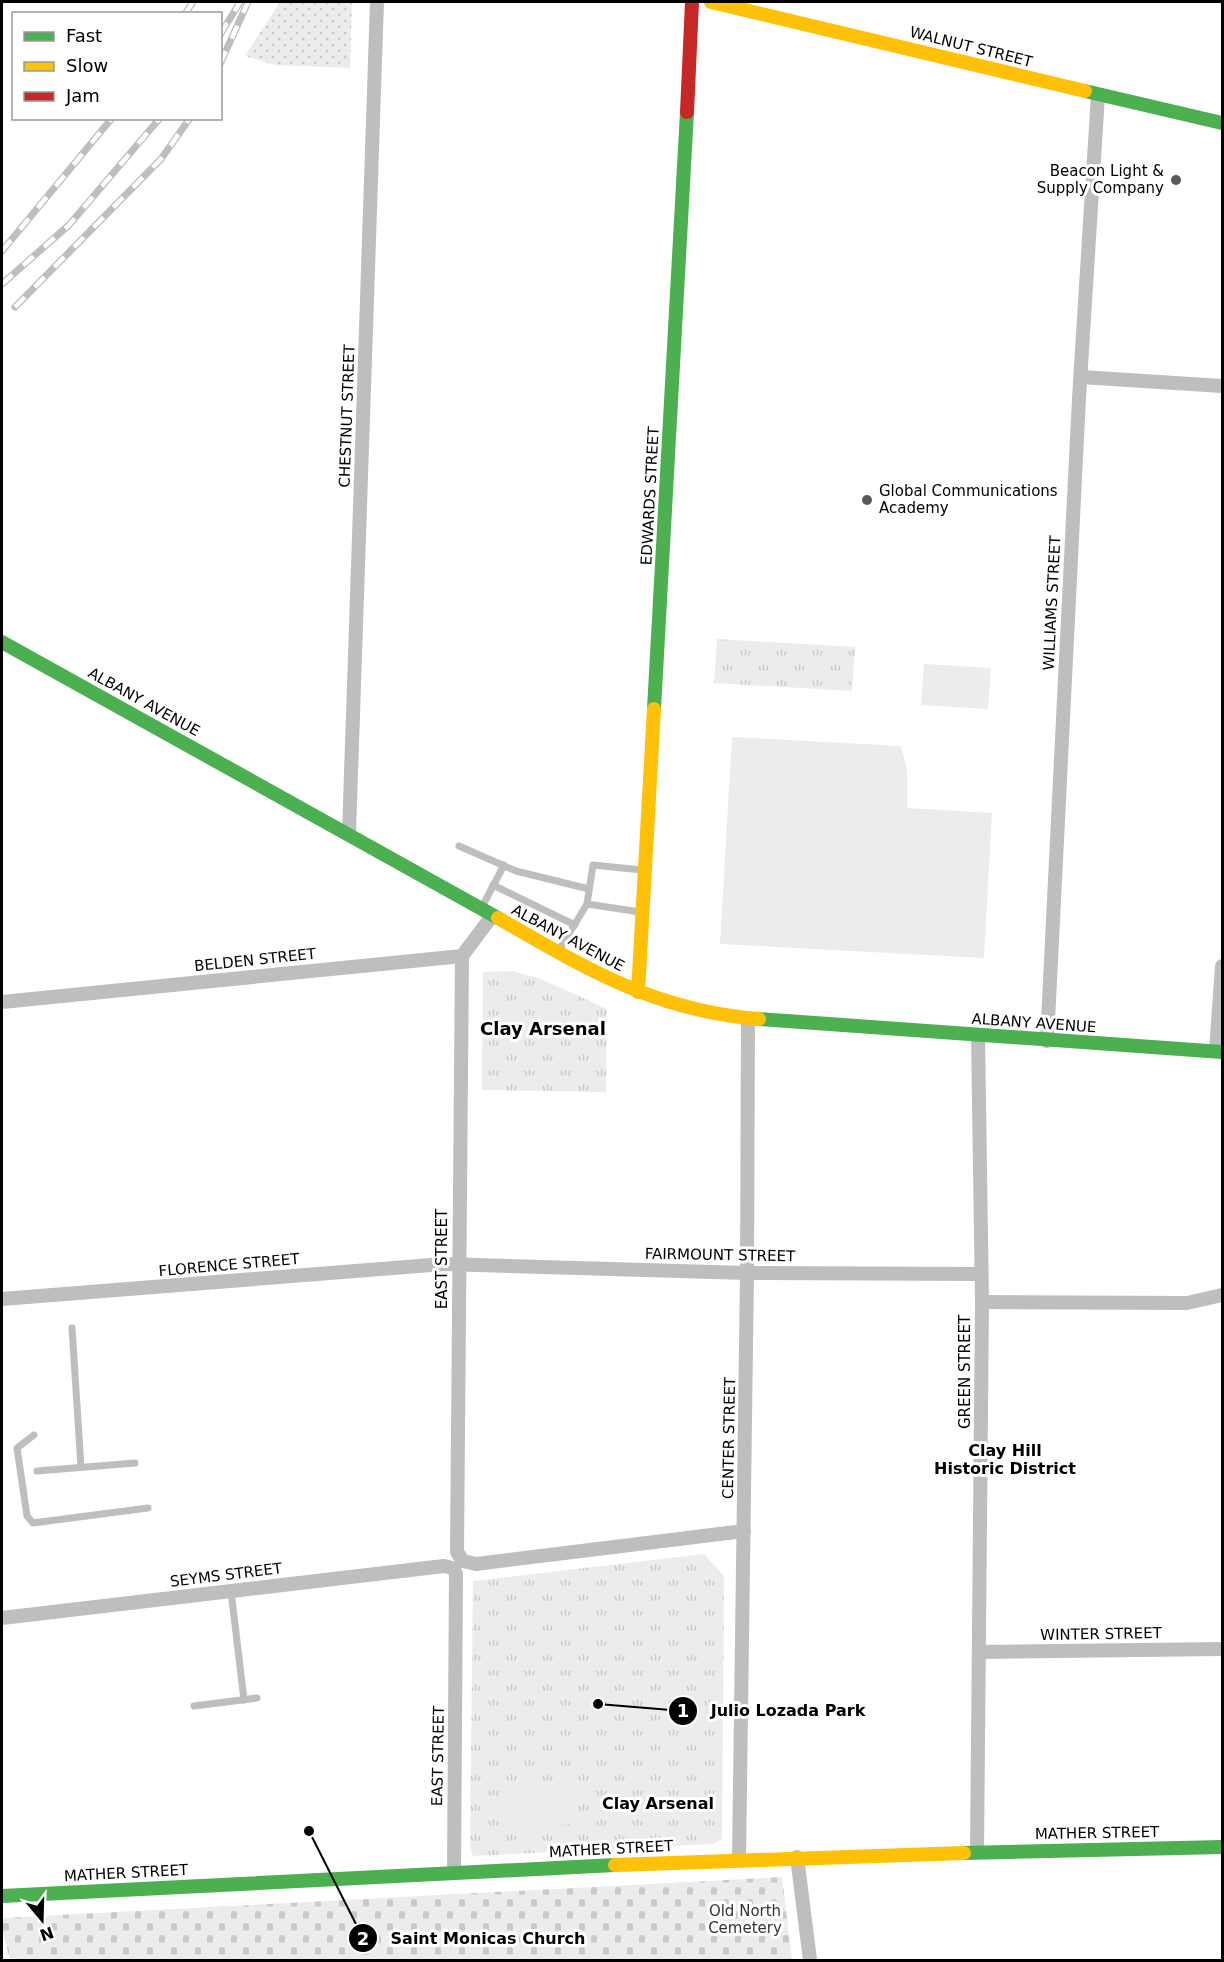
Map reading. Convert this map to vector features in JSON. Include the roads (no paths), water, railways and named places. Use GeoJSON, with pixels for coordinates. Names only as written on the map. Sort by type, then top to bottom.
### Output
{"type":"FeatureCollection","features":[{"type":"Feature","properties":{"kind":"main road","name":"EDWARDS STREET"},"geometry":{"type":"LineString","coordinates":[[638,992],[679,287],[692,2]]}},
{"type":"Feature","properties":{"kind":"main road","name":"WALNUT STREET"},"geometry":{"type":"LineString","coordinates":[[711,2],[1222,123]]}},
{"type":"Feature","properties":{"kind":"main road","name":"ALBANY AVENUE"},"geometry":{"type":"LineString","coordinates":[[2,642],[349,833],[558,953],[598,975],[638,992],[700,1012],[748,1018],[1047,1041],[1219,1051]]}},
{"type":"Feature","properties":{"kind":"main road","name":"MATHER STREET"},"geometry":{"type":"LineString","coordinates":[[2,1896],[739,1859],[1222,1847]]}},
{"type":"Feature","properties":{"kind":"street","name":"CHESTNUT STREET"},"geometry":{"type":"LineString","coordinates":[[349,833],[377,2]]}},
{"type":"Feature","properties":{"kind":"street","name":"WILLIAMS STREET"},"geometry":{"type":"LineString","coordinates":[[1047,1041],[1098,95]]}},
{"type":"Feature","properties":{"kind":"street"},"geometry":{"type":"LineString","coordinates":[[1081,377],[1222,386]]}},
{"type":"Feature","properties":{"kind":"street"},"geometry":{"type":"LineString","coordinates":[[462,956],[486,913]]}},
{"type":"Feature","properties":{"kind":"street","name":"BELDEN STREET"},"geometry":{"type":"LineString","coordinates":[[2,1002],[462,956]]}},
{"type":"Feature","properties":{"kind":"street","name":"EAST STREET"},"geometry":{"type":"LineString","coordinates":[[454,1874],[462,956]]}},
{"type":"Feature","properties":{"kind":"street"},"geometry":{"type":"LineString","coordinates":[[1219,1051],[1222,966]]}},
{"type":"Feature","properties":{"kind":"street","name":"CENTER STREET"},"geometry":{"type":"LineString","coordinates":[[739,1859],[748,1018]]}},
{"type":"Feature","properties":{"kind":"street","name":"GREEN STREET"},"geometry":{"type":"LineString","coordinates":[[977,1852],[982,1302],[978,1036]]}},
{"type":"Feature","properties":{"kind":"street","name":"FLORENCE STREET"},"geometry":{"type":"LineString","coordinates":[[2,1299],[444,1264],[458,1265]]}},
{"type":"Feature","properties":{"kind":"street","name":"FAIRMOUNT STREET"},"geometry":{"type":"LineString","coordinates":[[458,1265],[747,1273],[980,1274]]}},
{"type":"Feature","properties":{"kind":"street"},"geometry":{"type":"LineString","coordinates":[[982,1302],[1187,1303],[1222,1295]]}},
{"type":"Feature","properties":{"kind":"street","name":"SEYMS STREET"},"geometry":{"type":"LineString","coordinates":[[2,1618],[744,1531]]}},
{"type":"Feature","properties":{"kind":"street","name":"WINTER STREET"},"geometry":{"type":"LineString","coordinates":[[979,1652],[1222,1649]]}},
{"type":"Feature","properties":{"kind":"street"},"geometry":{"type":"LineString","coordinates":[[797,1857],[810,1960]]}},
{"type":"Feature","properties":{"kind":"lane"},"geometry":{"type":"LineString","coordinates":[[459,846],[534,876],[589,890]]}},
{"type":"Feature","properties":{"kind":"lane"},"geometry":{"type":"LineString","coordinates":[[486,913],[494,885],[504,865]]}},
{"type":"Feature","properties":{"kind":"lane"},"geometry":{"type":"LineString","coordinates":[[558,953],[587,904],[593,865],[644,870]]}},
{"type":"Feature","properties":{"kind":"lane"},"geometry":{"type":"LineString","coordinates":[[494,885],[575,925]]}},
{"type":"Feature","properties":{"kind":"lane"},"geometry":{"type":"LineString","coordinates":[[587,904],[642,912]]}},
{"type":"Feature","properties":{"kind":"lane"},"geometry":{"type":"LineString","coordinates":[[72,1328],[81,1467]]}},
{"type":"Feature","properties":{"kind":"lane"},"geometry":{"type":"LineString","coordinates":[[34,1436],[17,1448],[27,1516],[33,1522],[148,1508]]}},
{"type":"Feature","properties":{"kind":"lane"},"geometry":{"type":"LineString","coordinates":[[37,1471],[135,1463]]}},
{"type":"Feature","properties":{"kind":"lane"},"geometry":{"type":"LineString","coordinates":[[231,1591],[244,1700]]}},
{"type":"Feature","properties":{"kind":"lane"},"geometry":{"type":"LineString","coordinates":[[194,1706],[257,1698]]}},
{"type":"Feature","properties":{"kind":"railway"},"geometry":{"type":"LineString","coordinates":[[186,12],[193,2]]}},
{"type":"Feature","properties":{"kind":"railway"},"geometry":{"type":"LineString","coordinates":[[222,32],[240,2]]}},
{"type":"Feature","properties":{"kind":"railway"},"geometry":{"type":"LineString","coordinates":[[222,60],[248,2]]}},
{"type":"Feature","properties":{"kind":"railway"},"geometry":{"type":"LineString","coordinates":[[2,251],[110,120]]}},
{"type":"Feature","properties":{"kind":"railway"},"geometry":{"type":"LineString","coordinates":[[2,284],[69,225],[158,120]]}},
{"type":"Feature","properties":{"kind":"railway"},"geometry":{"type":"LineString","coordinates":[[15,307],[161,159],[189,120]]}},
{"type":"Feature","properties":{"kind":"place","name":"Beacon Light & Supply Company"},"geometry":{"type":"Point","coordinates":[1176,180]}},
{"type":"Feature","properties":{"kind":"place","name":"Global Communications Academy"},"geometry":{"type":"Point","coordinates":[867,500]}},
{"type":"Feature","properties":{"kind":"place","name":"Julio Lozada Park"},"geometry":{"type":"Point","coordinates":[598,1704]}},
{"type":"Feature","properties":{"kind":"place","name":"Saint Monicas Church"},"geometry":{"type":"Point","coordinates":[309,1831]}},
{"type":"Feature","properties":{"kind":"district","name":"Clay Arsenal"},"geometry":{"type":"Point","coordinates":[543,1029]}},
{"type":"Feature","properties":{"kind":"district","name":"Clay Hill Historic District"},"geometry":{"type":"Point","coordinates":[1005,1459]}},
{"type":"Feature","properties":{"kind":"district","name":"Clay Arsenal"},"geometry":{"type":"Point","coordinates":[658,1803]}},
{"type":"Feature","properties":{"kind":"park label","name":"Old North Cemetery"},"geometry":{"type":"Point","coordinates":[745,1920]}}]}
